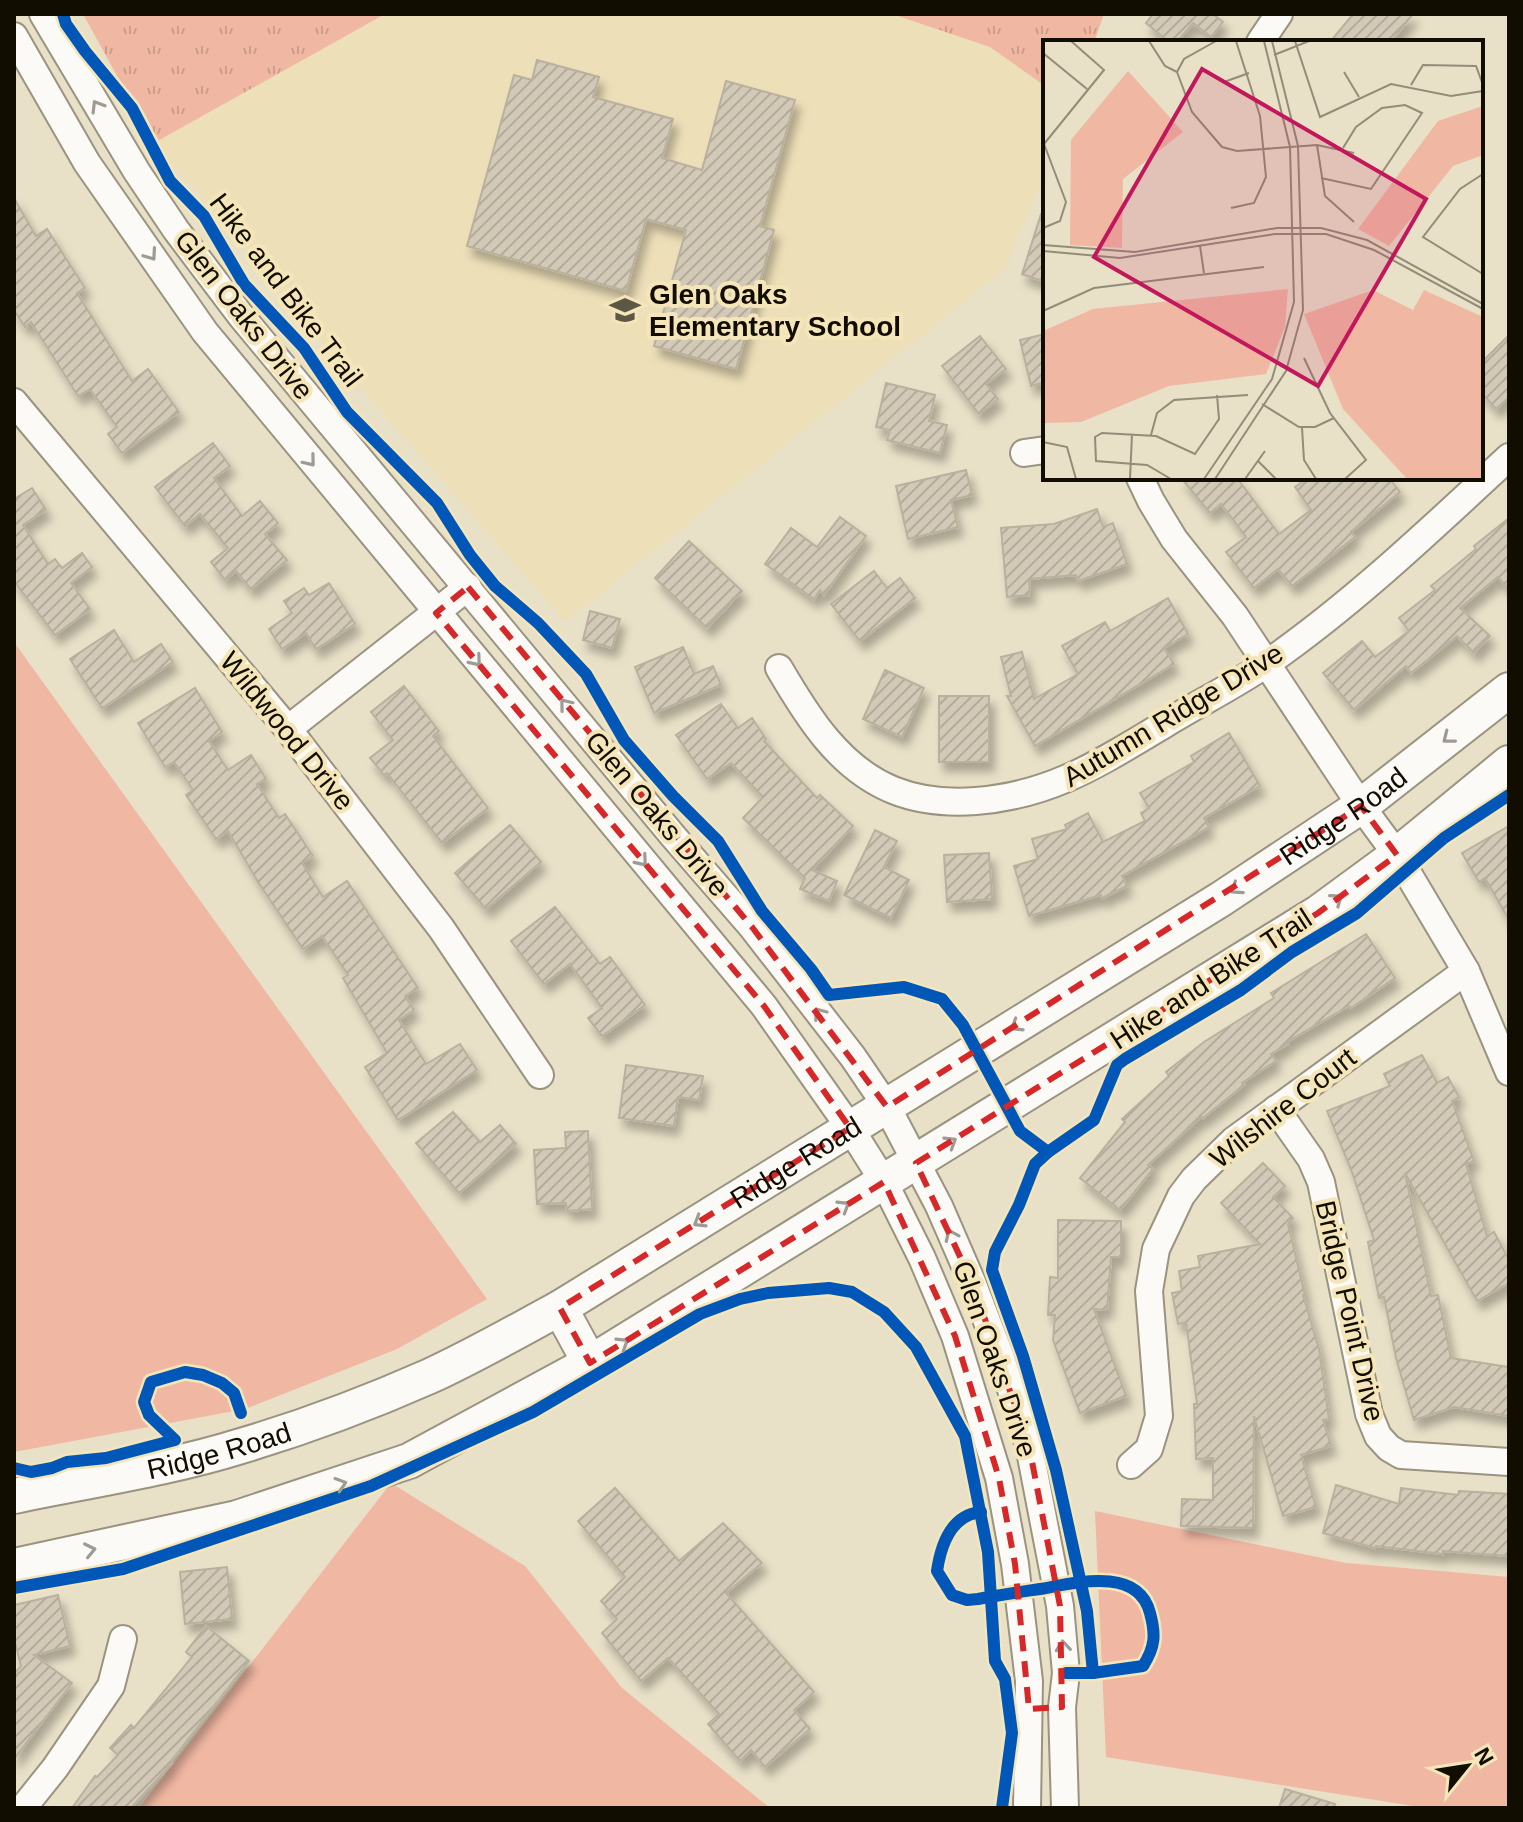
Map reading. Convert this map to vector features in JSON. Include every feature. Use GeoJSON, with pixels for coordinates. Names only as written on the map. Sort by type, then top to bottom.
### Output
{"type":"FeatureCollection","features":[{"type":"Feature","properties":{"kind":"main road","name":"Ridge Road"},"geometry":{"type":"LineString","coordinates":[[14,1496],[130,1474],[242,1446],[341,1412],[431,1376],[560,1308],[1221,899],[1361,806],[1509,690]]}},
{"type":"Feature","properties":{"kind":"main road"},"geometry":{"type":"LineString","coordinates":[[14,1566],[237,1518],[409,1461],[590,1363],[1318,913],[1397,855],[1509,763]]}},
{"type":"Feature","properties":{"kind":"main road"},"geometry":{"type":"LineString","coordinates":[[560,1308],[590,1363]]}},
{"type":"Feature","properties":{"kind":"street","name":"Glen Oaks Drive"},"geometry":{"type":"LineString","coordinates":[[43,14],[113,133],[176,230],[241,316],[752,927],[853,1057],[887,1107],[972,1282],[1001,1358],[1029,1446],[1060,1606],[1066,1673],[1062,1707],[1065,1808]]}},
{"type":"Feature","properties":{"kind":"street"},"geometry":{"type":"LineString","coordinates":[[1261,40],[1279,14]]}},
{"type":"Feature","properties":{"kind":"street","name":"Glen Oaks Drive"},"geometry":{"type":"LineString","coordinates":[[14,36],[87,163],[205,332],[764,1006],[884,1182],[922,1258],[955,1336],[995,1464],[1015,1564],[1029,1681],[1027,1808]]}},
{"type":"Feature","properties":{"kind":"street","name":"Wildwood Drive"},"geometry":{"type":"LineString","coordinates":[[14,402],[288,729],[441,928],[540,1075]]}},
{"type":"Feature","properties":{"kind":"street","name":"Autumn Ridge Drive"},"geometry":{"type":"LineString","coordinates":[[779,668],[804,711],[831,745],[865,775],[892,790],[935,801],[960,802],[1023,795],[1054,785],[1091,767],[1268,663],[1331,615],[1509,457]]}},
{"type":"Feature","properties":{"kind":"street"},"geometry":{"type":"LineString","coordinates":[[1141,480],[1174,539],[1235,616],[1397,855],[1466,971],[1509,1072]]}},
{"type":"Feature","properties":{"kind":"street"},"geometry":{"type":"LineString","coordinates":[[288,729],[468,587]]}},
{"type":"Feature","properties":{"kind":"street","name":"Wilshire Court"},"geometry":{"type":"LineString","coordinates":[[1131,1465],[1149,1449],[1159,1416],[1149,1291],[1156,1249],[1181,1196],[1234,1140],[1466,971]]}},
{"type":"Feature","properties":{"kind":"street","name":"Bridge Point Drive"},"geometry":{"type":"LineString","coordinates":[[1276,1109],[1311,1159],[1321,1182],[1363,1387],[1378,1436],[1401,1455],[1509,1462]]}},
{"type":"Feature","properties":{"kind":"street"},"geometry":{"type":"LineString","coordinates":[[23,1808],[55,1768],[111,1686],[123,1639]]}},
{"type":"Feature","properties":{"kind":"street"},"geometry":{"type":"LineString","coordinates":[[1029,1709],[1062,1707]]}},
{"type":"Feature","properties":{"kind":"highlighted area"},"geometry":{"type":"Polygon","coordinates":[[[468,587],[752,927],[887,1107],[1361,806],[1397,855],[1318,913],[916,1163],[972,1282],[1029,1446],[1060,1606],[1062,1707],[1029,1709],[1015,1564],[999,1478],[955,1336],[884,1182],[590,1363],[560,1308],[850,1128],[764,1006],[436,613],[468,587]]]}},
{"type":"Feature","properties":{"kind":"shaded area","name":"Glen Oaks Elementary School"},"geometry":{"type":"Polygon","coordinates":[[[385,14],[892,14],[990,47],[1043,85],[1043,178],[1005,269],[565,622],[329,351],[247,248],[154,143],[385,14]]]}},
{"type":"Feature","properties":{"kind":"green space"},"geometry":{"type":"Polygon","coordinates":[[[83,14],[385,14],[154,143],[83,14]]]}},
{"type":"Feature","properties":{"kind":"green space"},"geometry":{"type":"Polygon","coordinates":[[[892,14],[1104,14],[1095,40],[1043,40],[1043,85],[990,47],[892,14]]]}},
{"type":"Feature","properties":{"kind":"green space"},"geometry":{"type":"Polygon","coordinates":[[[14,642],[487,1299],[397,1349],[245,1409],[14,1452],[14,642]]]}},
{"type":"Feature","properties":{"kind":"green space"},"geometry":{"type":"Polygon","coordinates":[[[391,1483],[525,1566],[622,1688],[770,1808],[139,1808],[391,1483]]]}},
{"type":"Feature","properties":{"kind":"green space"},"geometry":{"type":"Polygon","coordinates":[[[1095,1511],[1346,1563],[1509,1577],[1509,1808],[1426,1808],[1106,1757],[1095,1511]]]}},
{"type":"Feature","properties":{"kind":"building"},"geometry":{"type":"Polygon","coordinates":[[[1153,14],[1213,14],[1223,22],[1211,37],[1193,23],[1179,40],[1167,40],[1146,23],[1153,14]]]}},
{"type":"Feature","properties":{"kind":"building"},"geometry":{"type":"Polygon","coordinates":[[[1353,14],[1413,14],[1393,40],[1332,40],[1353,14]]]}},
{"type":"Feature","properties":{"kind":"building"},"geometry":{"type":"Polygon","coordinates":[[[537,60],[599,77],[593,97],[673,119],[662,158],[702,170],[726,81],[795,100],[760,226],[774,230],[736,369],[654,346],[686,230],[646,219],[626,291],[467,246],[514,75],[532,80],[537,60]]]}},
{"type":"Feature","properties":{"kind":"building"},"geometry":{"type":"Polygon","coordinates":[[[14,198],[36,236],[47,229],[85,288],[77,293],[132,381],[148,369],[179,412],[122,453],[108,434],[117,427],[90,389],[78,396],[31,322],[25,327],[14,310],[14,198]]]}},
{"type":"Feature","properties":{"kind":"building"},"geometry":{"type":"Polygon","coordinates":[[[1041,214],[1043,214],[1043,281],[1022,274],[1041,214]]]}},
{"type":"Feature","properties":{"kind":"building"},"geometry":{"type":"Polygon","coordinates":[[[1043,334],[1043,383],[1031,386],[1020,340],[1043,334]]]}},
{"type":"Feature","properties":{"kind":"building"},"geometry":{"type":"Polygon","coordinates":[[[1509,335],[1509,397],[1496,409],[1483,394],[1483,361],[1509,335]]]}},
{"type":"Feature","properties":{"kind":"building"},"geometry":{"type":"Polygon","coordinates":[[[980,336],[1006,369],[986,384],[998,399],[979,414],[942,366],[980,336]]]}},
{"type":"Feature","properties":{"kind":"building"},"geometry":{"type":"Polygon","coordinates":[[[886,383],[935,395],[929,421],[947,425],[940,453],[887,440],[890,430],[876,427],[886,383]]]}},
{"type":"Feature","properties":{"kind":"building"},"geometry":{"type":"Polygon","coordinates":[[[213,443],[230,466],[214,478],[242,516],[260,501],[278,523],[265,534],[287,560],[251,589],[236,571],[225,580],[211,562],[228,548],[200,514],[185,526],[155,487],[213,443]]]}},
{"type":"Feature","properties":{"kind":"building"},"geometry":{"type":"Polygon","coordinates":[[[966,470],[972,495],[951,500],[958,527],[908,539],[896,486],[966,470]]]}},
{"type":"Feature","properties":{"kind":"building"},"geometry":{"type":"Polygon","coordinates":[[[1183,480],[1238,480],[1279,534],[1311,510],[1295,487],[1305,480],[1391,480],[1400,492],[1351,532],[1355,537],[1292,586],[1278,569],[1254,588],[1226,552],[1246,537],[1221,504],[1210,513],[1183,480]]]}},
{"type":"Feature","properties":{"kind":"building"},"geometry":{"type":"Polygon","coordinates":[[[32,488],[46,510],[23,525],[48,564],[55,559],[62,568],[82,553],[92,567],[71,583],[90,609],[55,635],[14,581],[14,499],[32,488]]]}},
{"type":"Feature","properties":{"kind":"building"},"geometry":{"type":"Polygon","coordinates":[[[1097,509],[1103,527],[1113,523],[1127,564],[1078,581],[1076,575],[1029,579],[1030,595],[1007,597],[1001,528],[1054,524],[1097,509]]]}},
{"type":"Feature","properties":{"kind":"building"},"geometry":{"type":"Polygon","coordinates":[[[840,517],[866,536],[824,595],[820,590],[814,599],[765,564],[791,528],[817,547],[840,517]]]}},
{"type":"Feature","properties":{"kind":"building"},"geometry":{"type":"Polygon","coordinates":[[[1509,518],[1509,590],[1498,577],[1460,608],[1490,636],[1474,653],[1457,636],[1411,673],[1406,666],[1354,710],[1323,673],[1362,641],[1375,657],[1409,631],[1399,618],[1435,590],[1431,586],[1509,518]]]}},
{"type":"Feature","properties":{"kind":"building"},"geometry":{"type":"Polygon","coordinates":[[[689,541],[742,591],[707,628],[655,578],[689,541]]]}},
{"type":"Feature","properties":{"kind":"building"},"geometry":{"type":"Polygon","coordinates":[[[874,571],[887,588],[900,578],[915,598],[860,641],[831,604],[874,571]]]}},
{"type":"Feature","properties":{"kind":"building"},"geometry":{"type":"Polygon","coordinates":[[[329,583],[355,624],[316,649],[306,633],[282,649],[269,629],[292,613],[284,601],[304,588],[309,595],[329,583]]]}},
{"type":"Feature","properties":{"kind":"building"},"geometry":{"type":"Polygon","coordinates":[[[1168,598],[1188,634],[1164,648],[1174,664],[1035,746],[1007,696],[1011,696],[1001,657],[1022,652],[1034,699],[1078,674],[1062,646],[1105,622],[1110,631],[1168,598]]]}},
{"type":"Feature","properties":{"kind":"building"},"geometry":{"type":"Polygon","coordinates":[[[590,611],[620,619],[612,648],[583,640],[590,611]]]}},
{"type":"Feature","properties":{"kind":"building"},"geometry":{"type":"Polygon","coordinates":[[[114,630],[134,662],[161,644],[173,662],[102,708],[70,659],[114,630]]]}},
{"type":"Feature","properties":{"kind":"building"},"geometry":{"type":"Polygon","coordinates":[[[683,647],[694,674],[713,666],[721,685],[654,713],[635,667],[683,647]]]}},
{"type":"Feature","properties":{"kind":"building"},"geometry":{"type":"Polygon","coordinates":[[[885,670],[924,688],[902,737],[863,719],[885,670]]]}},
{"type":"Feature","properties":{"kind":"building"},"geometry":{"type":"Polygon","coordinates":[[[404,686],[439,731],[433,736],[488,808],[442,843],[387,773],[384,775],[370,758],[393,740],[371,712],[404,686]]]}},
{"type":"Feature","properties":{"kind":"building"},"geometry":{"type":"Polygon","coordinates":[[[195,688],[222,732],[209,741],[228,770],[251,755],[266,779],[257,784],[279,818],[285,814],[313,856],[302,863],[323,897],[347,881],[418,988],[405,996],[414,1010],[399,1020],[426,1064],[460,1044],[477,1070],[398,1120],[365,1067],[387,1053],[343,978],[348,975],[322,936],[303,949],[228,831],[216,839],[186,795],[193,790],[174,762],[165,767],[138,723],[195,688]]]}},
{"type":"Feature","properties":{"kind":"building"},"geometry":{"type":"Polygon","coordinates":[[[939,696],[989,696],[989,762],[939,762],[939,696]]]}},
{"type":"Feature","properties":{"kind":"building"},"geometry":{"type":"Polygon","coordinates":[[[721,704],[738,728],[752,718],[766,739],[764,741],[817,798],[820,795],[853,826],[812,870],[837,881],[829,901],[800,889],[805,878],[743,818],[763,797],[731,763],[707,779],[676,735],[721,704]]]}},
{"type":"Feature","properties":{"kind":"building"},"geometry":{"type":"Polygon","coordinates":[[[1229,733],[1260,786],[1204,818],[1209,827],[1122,876],[1127,886],[1102,898],[1101,895],[1029,916],[1014,866],[1038,859],[1032,839],[1067,829],[1065,825],[1088,813],[1103,842],[1145,821],[1141,813],[1149,808],[1140,793],[1194,762],[1191,756],[1229,733]]]}},
{"type":"Feature","properties":{"kind":"building"},"geometry":{"type":"Polygon","coordinates":[[[510,825],[541,862],[486,909],[455,873],[510,825]]]}},
{"type":"Feature","properties":{"kind":"building"},"geometry":{"type":"Polygon","coordinates":[[[1509,826],[1509,920],[1485,878],[1479,882],[1462,853],[1509,826]]]}},
{"type":"Feature","properties":{"kind":"building"},"geometry":{"type":"Polygon","coordinates":[[[875,830],[897,841],[884,867],[909,880],[891,918],[844,895],[875,830]]]}},
{"type":"Feature","properties":{"kind":"building"},"geometry":{"type":"Polygon","coordinates":[[[989,853],[992,899],[947,902],[944,855],[989,853]]]}},
{"type":"Feature","properties":{"kind":"building"},"geometry":{"type":"Polygon","coordinates":[[[555,907],[600,964],[610,957],[645,1005],[602,1036],[588,1018],[602,1008],[570,964],[544,984],[511,941],[555,907]]]}},
{"type":"Feature","properties":{"kind":"building"},"geometry":{"type":"Polygon","coordinates":[[[1366,934],[1395,978],[1351,1008],[1349,1006],[1271,1054],[1276,1061],[1242,1083],[1244,1085],[1201,1117],[1148,1165],[1153,1169],[1120,1210],[1080,1178],[1125,1122],[1122,1119],[1169,1076],[1166,1072],[1204,1042],[1274,998],[1271,993],[1366,934]]]}},
{"type":"Feature","properties":{"kind":"building"},"geometry":{"type":"Polygon","coordinates":[[[1422,1055],[1437,1083],[1448,1077],[1459,1097],[1452,1101],[1474,1161],[1466,1164],[1487,1236],[1494,1232],[1509,1260],[1509,1283],[1477,1301],[1405,1173],[1431,1296],[1438,1295],[1451,1358],[1509,1367],[1509,1416],[1454,1407],[1414,1420],[1396,1358],[1384,1297],[1379,1298],[1368,1242],[1374,1240],[1352,1172],[1327,1111],[1390,1086],[1384,1074],[1422,1055]]]}},
{"type":"Feature","properties":{"kind":"building"},"geometry":{"type":"Polygon","coordinates":[[[626,1065],[703,1076],[699,1100],[678,1097],[674,1126],[619,1118],[626,1065]]]}},
{"type":"Feature","properties":{"kind":"building"},"geometry":{"type":"Polygon","coordinates":[[[453,1112],[480,1142],[500,1125],[516,1144],[459,1193],[416,1143],[453,1112]]]}},
{"type":"Feature","properties":{"kind":"building"},"geometry":{"type":"Polygon","coordinates":[[[588,1131],[592,1209],[567,1211],[566,1203],[537,1204],[534,1150],[566,1148],[565,1132],[588,1131]]]}},
{"type":"Feature","properties":{"kind":"building"},"geometry":{"type":"Polygon","coordinates":[[[1263,1163],[1285,1186],[1273,1197],[1293,1218],[1288,1224],[1303,1295],[1319,1349],[1329,1419],[1323,1420],[1331,1446],[1301,1455],[1316,1507],[1283,1516],[1254,1416],[1253,1528],[1181,1526],[1182,1499],[1213,1500],[1213,1458],[1196,1459],[1194,1404],[1197,1404],[1186,1322],[1178,1324],[1172,1293],[1182,1291],[1179,1271],[1200,1267],[1198,1256],[1260,1244],[1221,1203],[1263,1163]]]}},
{"type":"Feature","properties":{"kind":"building"},"geometry":{"type":"Polygon","coordinates":[[[1058,1220],[1121,1221],[1121,1257],[1111,1257],[1107,1310],[1094,1309],[1126,1396],[1080,1413],[1053,1340],[1055,1315],[1048,1315],[1050,1277],[1058,1278],[1058,1220]]]}},
{"type":"Feature","properties":{"kind":"building"},"geometry":{"type":"Polygon","coordinates":[[[1336,1485],[1399,1504],[1401,1488],[1458,1495],[1459,1491],[1509,1494],[1509,1556],[1375,1548],[1323,1533],[1336,1485]]]}},
{"type":"Feature","properties":{"kind":"building"},"geometry":{"type":"Polygon","coordinates":[[[615,1488],[679,1561],[723,1523],[762,1563],[726,1593],[814,1692],[794,1710],[810,1729],[765,1767],[751,1750],[740,1761],[708,1724],[719,1714],[668,1658],[641,1681],[602,1633],[617,1619],[601,1601],[625,1577],[578,1521],[615,1488]]]}},
{"type":"Feature","properties":{"kind":"building"},"geometry":{"type":"Polygon","coordinates":[[[227,1567],[232,1619],[185,1624],[180,1572],[227,1567]]]}},
{"type":"Feature","properties":{"kind":"building"},"geometry":{"type":"Polygon","coordinates":[[[58,1595],[70,1646],[34,1655],[72,1683],[14,1759],[14,1674],[21,1666],[14,1638],[14,1605],[58,1595]]]}},
{"type":"Feature","properties":{"kind":"building"},"geometry":{"type":"Polygon","coordinates":[[[206,1626],[249,1661],[172,1763],[131,1808],[72,1808],[95,1776],[118,1755],[110,1748],[131,1725],[134,1728],[192,1657],[186,1652],[206,1626]]]}},
{"type":"Feature","properties":{"kind":"building"},"geometry":{"type":"Polygon","coordinates":[[[1285,1789],[1335,1804],[1334,1808],[1279,1808],[1285,1789]]]}},
{"type":"Feature","properties":{"kind":"cycle path","name":"Hike and Bike Trail"},"geometry":{"type":"LineString","coordinates":[[63,14],[66,24],[85,51],[132,108],[170,181],[204,216],[244,284],[304,348],[347,412],[437,503],[470,555],[495,586],[538,623],[586,674],[624,740],[718,841],[762,911],[829,995],[904,987],[942,999],[963,1025],[1020,1131],[1048,1152],[1094,1120],[1117,1065],[1241,990],[1292,952],[1357,913],[1444,838],[1509,795]]}},
{"type":"Feature","properties":{"kind":"cycle path"},"geometry":{"type":"LineString","coordinates":[[1048,1152],[1035,1164],[1019,1205],[995,1252],[992,1270],[1023,1356],[1056,1470],[1087,1611],[1093,1673]]}},
{"type":"Feature","properties":{"kind":"cycle path"},"geometry":{"type":"LineString","coordinates":[[14,1588],[123,1569],[371,1486],[533,1412],[700,1314],[740,1299],[768,1293],[829,1288],[852,1292],[884,1312],[916,1347],[965,1436],[988,1552],[995,1661],[1005,1679],[1012,1733],[1002,1808]]}},
{"type":"Feature","properties":{"kind":"cycle path"},"geometry":{"type":"LineString","coordinates":[[14,1468],[31,1472],[67,1462],[106,1458],[175,1440],[149,1415],[144,1402],[151,1382],[185,1372],[222,1383],[234,1393],[241,1413]]}},
{"type":"Feature","properties":{"kind":"cycle path"},"geometry":{"type":"LineString","coordinates":[[981,1512],[971,1514],[955,1525],[941,1551],[937,1571],[952,1595],[967,1600],[978,1599],[1104,1581],[1133,1589],[1143,1598],[1154,1634],[1143,1666],[1093,1673],[1066,1673]]}},
{"type":"Feature","properties":{"kind":"place","name":"Glen Oaks Elementary School"},"geometry":{"type":"Point","coordinates":[625,310]}}]}
